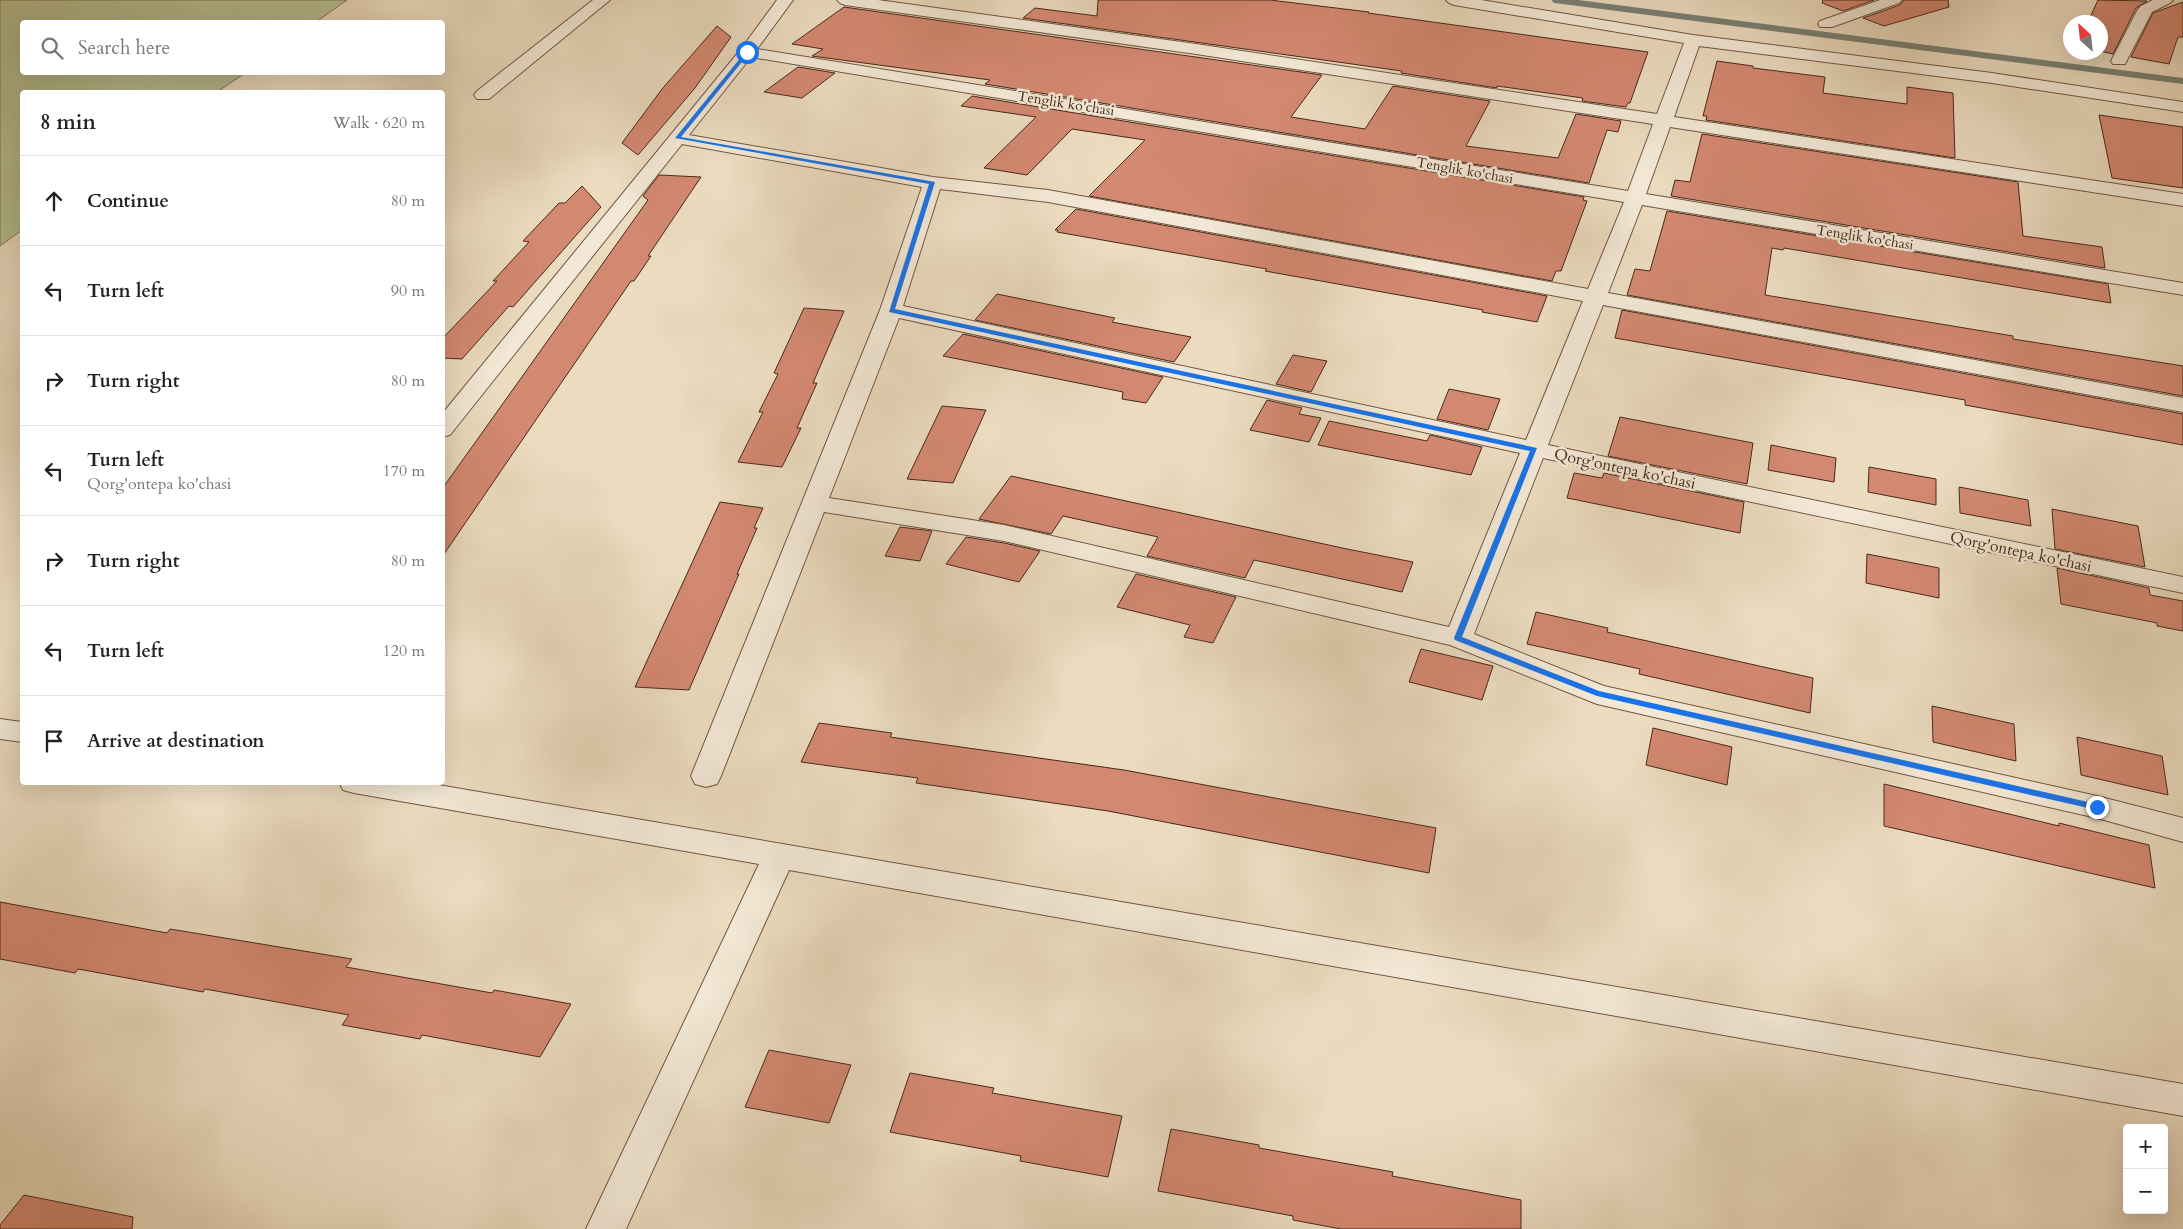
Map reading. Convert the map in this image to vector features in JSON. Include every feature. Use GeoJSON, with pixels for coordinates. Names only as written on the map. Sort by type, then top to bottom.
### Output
{"type":"FeatureCollection","features":[{"type":"Feature","properties":{"kind":"street"},"geometry":{"type":"LineString","coordinates":[[483,95],[602,0]]}},
{"type":"Feature","properties":{"kind":"street"},"geometry":{"type":"LineString","coordinates":[[445,426],[747,52],[785,0]]}},
{"type":"Feature","properties":{"kind":"street"},"geometry":{"type":"LineString","coordinates":[[845,0],[1196,49],[2183,200]]}},
{"type":"Feature","properties":{"kind":"street"},"geometry":{"type":"LineString","coordinates":[[1454,0],[1693,40],[1992,78],[2183,107]]}},
{"type":"Feature","properties":{"kind":"street"},"geometry":{"type":"LineString","coordinates":[[1826,24],[1894,0]]}},
{"type":"Feature","properties":{"kind":"street"},"geometry":{"type":"LineString","coordinates":[[2119,61],[2146,9],[2166,0]]}},
{"type":"Feature","properties":{"kind":"street"},"geometry":{"type":"LineString","coordinates":[[1458,638],[1635,199],[1693,40]]}},
{"type":"Feature","properties":{"kind":"street","name":"Tenglik ko'chasi"},"geometry":{"type":"LineString","coordinates":[[747,52],[1044,99],[2183,289]]}},
{"type":"Feature","properties":{"kind":"street"},"geometry":{"type":"LineString","coordinates":[[677,138],[933,183],[1048,196],[2183,405]]}},
{"type":"Feature","properties":{"kind":"street"},"geometry":{"type":"LineString","coordinates":[[706,776],[891,310],[933,183]]}},
{"type":"Feature","properties":{"kind":"street","name":"Qorg'ontepa ko'chasi"},"geometry":{"type":"LineString","coordinates":[[891,310],[1534,449],[2183,585]]}},
{"type":"Feature","properties":{"kind":"street"},"geometry":{"type":"LineString","coordinates":[[815,503],[1004,533],[1458,638],[1597,694],[2097,807],[2183,830]]}},
{"type":"Feature","properties":{"kind":"street"},"geometry":{"type":"LineString","coordinates":[[0,729],[20,732]]}},
{"type":"Feature","properties":{"kind":"street"},"geometry":{"type":"LineString","coordinates":[[371,785],[2183,1100]]}},
{"type":"Feature","properties":{"kind":"street"},"geometry":{"type":"LineString","coordinates":[[606,1229],[780,856]]}},
{"type":"Feature","properties":{"kind":"green space"},"geometry":{"type":"Polygon","coordinates":[[[0,0],[347,0],[319,20],[20,20],[20,75],[242,75],[220,90],[20,90],[20,231],[0,246],[0,0]]]}},
{"type":"Feature","properties":{"kind":"building"},"geometry":{"type":"Polygon","coordinates":[[[1098,0],[1270,0],[1369,12],[1648,52],[1630,103],[1626,107],[1582,101],[1583,98],[1497,86],[1497,88],[1401,73],[1402,71],[1023,18],[1035,8],[1097,16],[1098,0]]]}},
{"type":"Feature","properties":{"kind":"building"},"geometry":{"type":"Polygon","coordinates":[[[1823,0],[1874,0],[1843,11],[1822,3],[1823,0]]]}},
{"type":"Feature","properties":{"kind":"building"},"geometry":{"type":"Polygon","coordinates":[[[1904,0],[1948,0],[1949,7],[1884,26],[1863,18],[1900,5],[1904,0]]]}},
{"type":"Feature","properties":{"kind":"building"},"geometry":{"type":"Polygon","coordinates":[[[2098,0],[2147,1],[2136,8],[2113,54],[2108,53],[2108,15],[2091,15],[2098,0]]]}},
{"type":"Feature","properties":{"kind":"building"},"geometry":{"type":"Polygon","coordinates":[[[2183,2],[2183,37],[2178,37],[2169,64],[2131,57],[2153,13],[2183,2]]]}},
{"type":"Feature","properties":{"kind":"building"},"geometry":{"type":"Polygon","coordinates":[[[844,7],[1322,75],[1291,117],[1365,129],[1393,86],[1490,101],[1466,146],[1558,158],[1576,114],[1621,121],[1618,132],[1607,130],[1589,183],[985,84],[990,80],[812,56],[823,49],[792,44],[844,7]]]}},
{"type":"Feature","properties":{"kind":"building"},"geometry":{"type":"Polygon","coordinates":[[[717,26],[731,37],[695,88],[638,155],[622,143],[662,89],[717,26]]]}},
{"type":"Feature","properties":{"kind":"building"},"geometry":{"type":"Polygon","coordinates":[[[1717,61],[1753,66],[1753,68],[1825,77],[1823,93],[1907,104],[1907,87],[1953,93],[1955,158],[1706,120],[1707,116],[1703,116],[1717,61]]]}},
{"type":"Feature","properties":{"kind":"building"},"geometry":{"type":"Polygon","coordinates":[[[798,67],[835,73],[802,98],[764,92],[798,67]]]}},
{"type":"Feature","properties":{"kind":"building"},"geometry":{"type":"Polygon","coordinates":[[[972,96],[1584,197],[1583,200],[1587,201],[1561,271],[1556,271],[1552,281],[1089,196],[1145,140],[1072,129],[1027,175],[984,168],[1036,117],[961,106],[972,96]]]}},
{"type":"Feature","properties":{"kind":"building"},"geometry":{"type":"Polygon","coordinates":[[[2099,115],[2183,127],[2183,188],[2112,178],[2099,115]]]}},
{"type":"Feature","properties":{"kind":"building"},"geometry":{"type":"Polygon","coordinates":[[[1702,134],[2018,182],[2023,236],[2102,247],[2105,268],[1671,196],[1675,180],[1690,182],[1702,134]]]}},
{"type":"Feature","properties":{"kind":"building"},"geometry":{"type":"Polygon","coordinates":[[[659,175],[701,177],[648,256],[651,256],[634,281],[631,281],[445,553],[445,485],[648,200],[643,196],[659,175]]]}},
{"type":"Feature","properties":{"kind":"building"},"geometry":{"type":"Polygon","coordinates":[[[582,186],[601,207],[513,307],[509,306],[462,359],[445,358],[445,336],[497,281],[493,281],[529,242],[523,241],[559,203],[565,203],[582,186]]]}},
{"type":"Feature","properties":{"kind":"building"},"geometry":{"type":"Polygon","coordinates":[[[1076,209],[1547,296],[1537,322],[1482,312],[1483,310],[1265,271],[1267,269],[1057,232],[1058,230],[1055,230],[1076,209]]]}},
{"type":"Feature","properties":{"kind":"building"},"geometry":{"type":"Polygon","coordinates":[[[1667,211],[2108,284],[2111,303],[1784,248],[1783,250],[1772,248],[1765,295],[2013,336],[2013,339],[2183,366],[2183,396],[1627,295],[1635,269],[1650,271],[1667,211]]]}},
{"type":"Feature","properties":{"kind":"building"},"geometry":{"type":"Polygon","coordinates":[[[997,294],[1115,318],[1112,322],[1191,337],[1174,362],[975,320],[997,294]]]}},
{"type":"Feature","properties":{"kind":"building"},"geometry":{"type":"Polygon","coordinates":[[[804,308],[844,311],[813,383],[817,383],[797,428],[801,428],[782,467],[738,462],[763,412],[759,412],[778,374],[774,373],[804,308]]]}},
{"type":"Feature","properties":{"kind":"building"},"geometry":{"type":"Polygon","coordinates":[[[1622,310],[2183,414],[2183,445],[1965,405],[1965,400],[1615,338],[1622,310]]]}},
{"type":"Feature","properties":{"kind":"building"},"geometry":{"type":"Polygon","coordinates":[[[963,334],[1163,377],[1146,403],[1122,399],[1123,392],[943,356],[963,334]]]}},
{"type":"Feature","properties":{"kind":"building"},"geometry":{"type":"Polygon","coordinates":[[[1293,355],[1327,361],[1311,392],[1276,384],[1293,355]]]}},
{"type":"Feature","properties":{"kind":"building"},"geometry":{"type":"Polygon","coordinates":[[[1449,389],[1500,399],[1488,430],[1437,419],[1449,389]]]}},
{"type":"Feature","properties":{"kind":"building"},"geometry":{"type":"Polygon","coordinates":[[[1267,400],[1302,408],[1299,414],[1321,418],[1309,442],[1250,430],[1267,400]]]}},
{"type":"Feature","properties":{"kind":"building"},"geometry":{"type":"Polygon","coordinates":[[[942,406],[986,410],[953,483],[907,479],[942,406]]]}},
{"type":"Feature","properties":{"kind":"building"},"geometry":{"type":"Polygon","coordinates":[[[1620,417],[1753,443],[1747,484],[1608,456],[1620,417]]]}},
{"type":"Feature","properties":{"kind":"building"},"geometry":{"type":"Polygon","coordinates":[[[1329,421],[1427,441],[1430,435],[1482,447],[1471,475],[1318,445],[1329,421]]]}},
{"type":"Feature","properties":{"kind":"building"},"geometry":{"type":"Polygon","coordinates":[[[1771,445],[1836,458],[1834,482],[1768,470],[1771,445]]]}},
{"type":"Feature","properties":{"kind":"building"},"geometry":{"type":"Polygon","coordinates":[[[1869,467],[1936,479],[1936,505],[1868,492],[1869,467]]]}},
{"type":"Feature","properties":{"kind":"building"},"geometry":{"type":"Polygon","coordinates":[[[1574,473],[1602,478],[1604,473],[1744,502],[1740,533],[1567,498],[1574,473]]]}},
{"type":"Feature","properties":{"kind":"building"},"geometry":{"type":"Polygon","coordinates":[[[1011,476],[1413,562],[1402,592],[1254,560],[1245,578],[1147,556],[1158,537],[1063,516],[1051,534],[979,519],[1011,476]]]}},
{"type":"Feature","properties":{"kind":"building"},"geometry":{"type":"Polygon","coordinates":[[[1959,487],[2028,500],[2031,526],[1960,513],[1959,487]]]}},
{"type":"Feature","properties":{"kind":"building"},"geometry":{"type":"Polygon","coordinates":[[[720,502],[763,508],[754,528],[757,528],[737,574],[739,574],[689,690],[635,687],[720,502]]]}},
{"type":"Feature","properties":{"kind":"building"},"geometry":{"type":"Polygon","coordinates":[[[2052,509],[2138,526],[2145,567],[2055,549],[2052,509]]]}},
{"type":"Feature","properties":{"kind":"building"},"geometry":{"type":"Polygon","coordinates":[[[900,527],[932,531],[920,561],[885,556],[900,527]]]}},
{"type":"Feature","properties":{"kind":"building"},"geometry":{"type":"Polygon","coordinates":[[[966,537],[1040,551],[1019,582],[946,564],[966,537]]]}},
{"type":"Feature","properties":{"kind":"building"},"geometry":{"type":"Polygon","coordinates":[[[1867,554],[1939,568],[1939,598],[1866,583],[1867,554]]]}},
{"type":"Feature","properties":{"kind":"building"},"geometry":{"type":"Polygon","coordinates":[[[2057,568],[2149,588],[2150,595],[2183,601],[2183,631],[2157,626],[2157,623],[2061,604],[2057,568]]]}},
{"type":"Feature","properties":{"kind":"building"},"geometry":{"type":"Polygon","coordinates":[[[1136,574],[1236,597],[1213,643],[1184,637],[1190,625],[1117,607],[1136,574]]]}},
{"type":"Feature","properties":{"kind":"building"},"geometry":{"type":"Polygon","coordinates":[[[1536,612],[1608,628],[1607,632],[1813,678],[1810,713],[1639,674],[1640,669],[1527,644],[1536,612]]]}},
{"type":"Feature","properties":{"kind":"building"},"geometry":{"type":"Polygon","coordinates":[[[1421,649],[1493,666],[1482,700],[1409,682],[1421,649]]]}},
{"type":"Feature","properties":{"kind":"building"},"geometry":{"type":"Polygon","coordinates":[[[1932,706],[2014,724],[2016,761],[1933,742],[1932,706]]]}},
{"type":"Feature","properties":{"kind":"building"},"geometry":{"type":"Polygon","coordinates":[[[819,723],[892,733],[890,737],[1124,770],[1436,828],[1429,873],[1108,811],[916,783],[918,778],[801,762],[819,723]]]}},
{"type":"Feature","properties":{"kind":"building"},"geometry":{"type":"Polygon","coordinates":[[[1653,728],[1732,747],[1727,785],[1646,765],[1653,728]]]}},
{"type":"Feature","properties":{"kind":"building"},"geometry":{"type":"Polygon","coordinates":[[[2077,737],[2162,756],[2168,795],[2081,775],[2077,737]]]}},
{"type":"Feature","properties":{"kind":"building"},"geometry":{"type":"Polygon","coordinates":[[[1884,784],[2059,826],[2059,823],[2149,845],[2155,888],[1884,826],[1884,784]]]}},
{"type":"Feature","properties":{"kind":"building"},"geometry":{"type":"Polygon","coordinates":[[[0,902],[167,933],[170,929],[352,959],[346,967],[492,993],[494,990],[571,1004],[540,1057],[422,1035],[420,1039],[342,1025],[349,1015],[205,989],[203,992],[78,969],[75,973],[0,959],[0,902]]]}},
{"type":"Feature","properties":{"kind":"building"},"geometry":{"type":"Polygon","coordinates":[[[769,1050],[851,1065],[829,1123],[745,1107],[769,1050]]]}},
{"type":"Feature","properties":{"kind":"building"},"geometry":{"type":"Polygon","coordinates":[[[910,1073],[994,1088],[992,1093],[1122,1116],[1108,1177],[1020,1161],[1021,1156],[890,1132],[910,1073]]]}},
{"type":"Feature","properties":{"kind":"building"},"geometry":{"type":"Polygon","coordinates":[[[1171,1129],[1259,1145],[1259,1148],[1393,1172],[1392,1176],[1521,1200],[1521,1229],[1341,1229],[1293,1220],[1293,1216],[1158,1191],[1171,1129]]]}},
{"type":"Feature","properties":{"kind":"building"},"geometry":{"type":"Polygon","coordinates":[[[24,1195],[133,1217],[132,1229],[0,1229],[0,1225],[24,1195]]]}},
{"type":"Feature","properties":{"kind":"waterway"},"geometry":{"type":"LineString","coordinates":[[1555,0],[2183,81]]}},
{"type":"Feature","properties":{"kind":"route"},"geometry":{"type":"LineString","coordinates":[[747,52],[677,138],[933,183],[891,310],[1534,449],[1458,638],[1597,694],[2097,807]]}}]}
